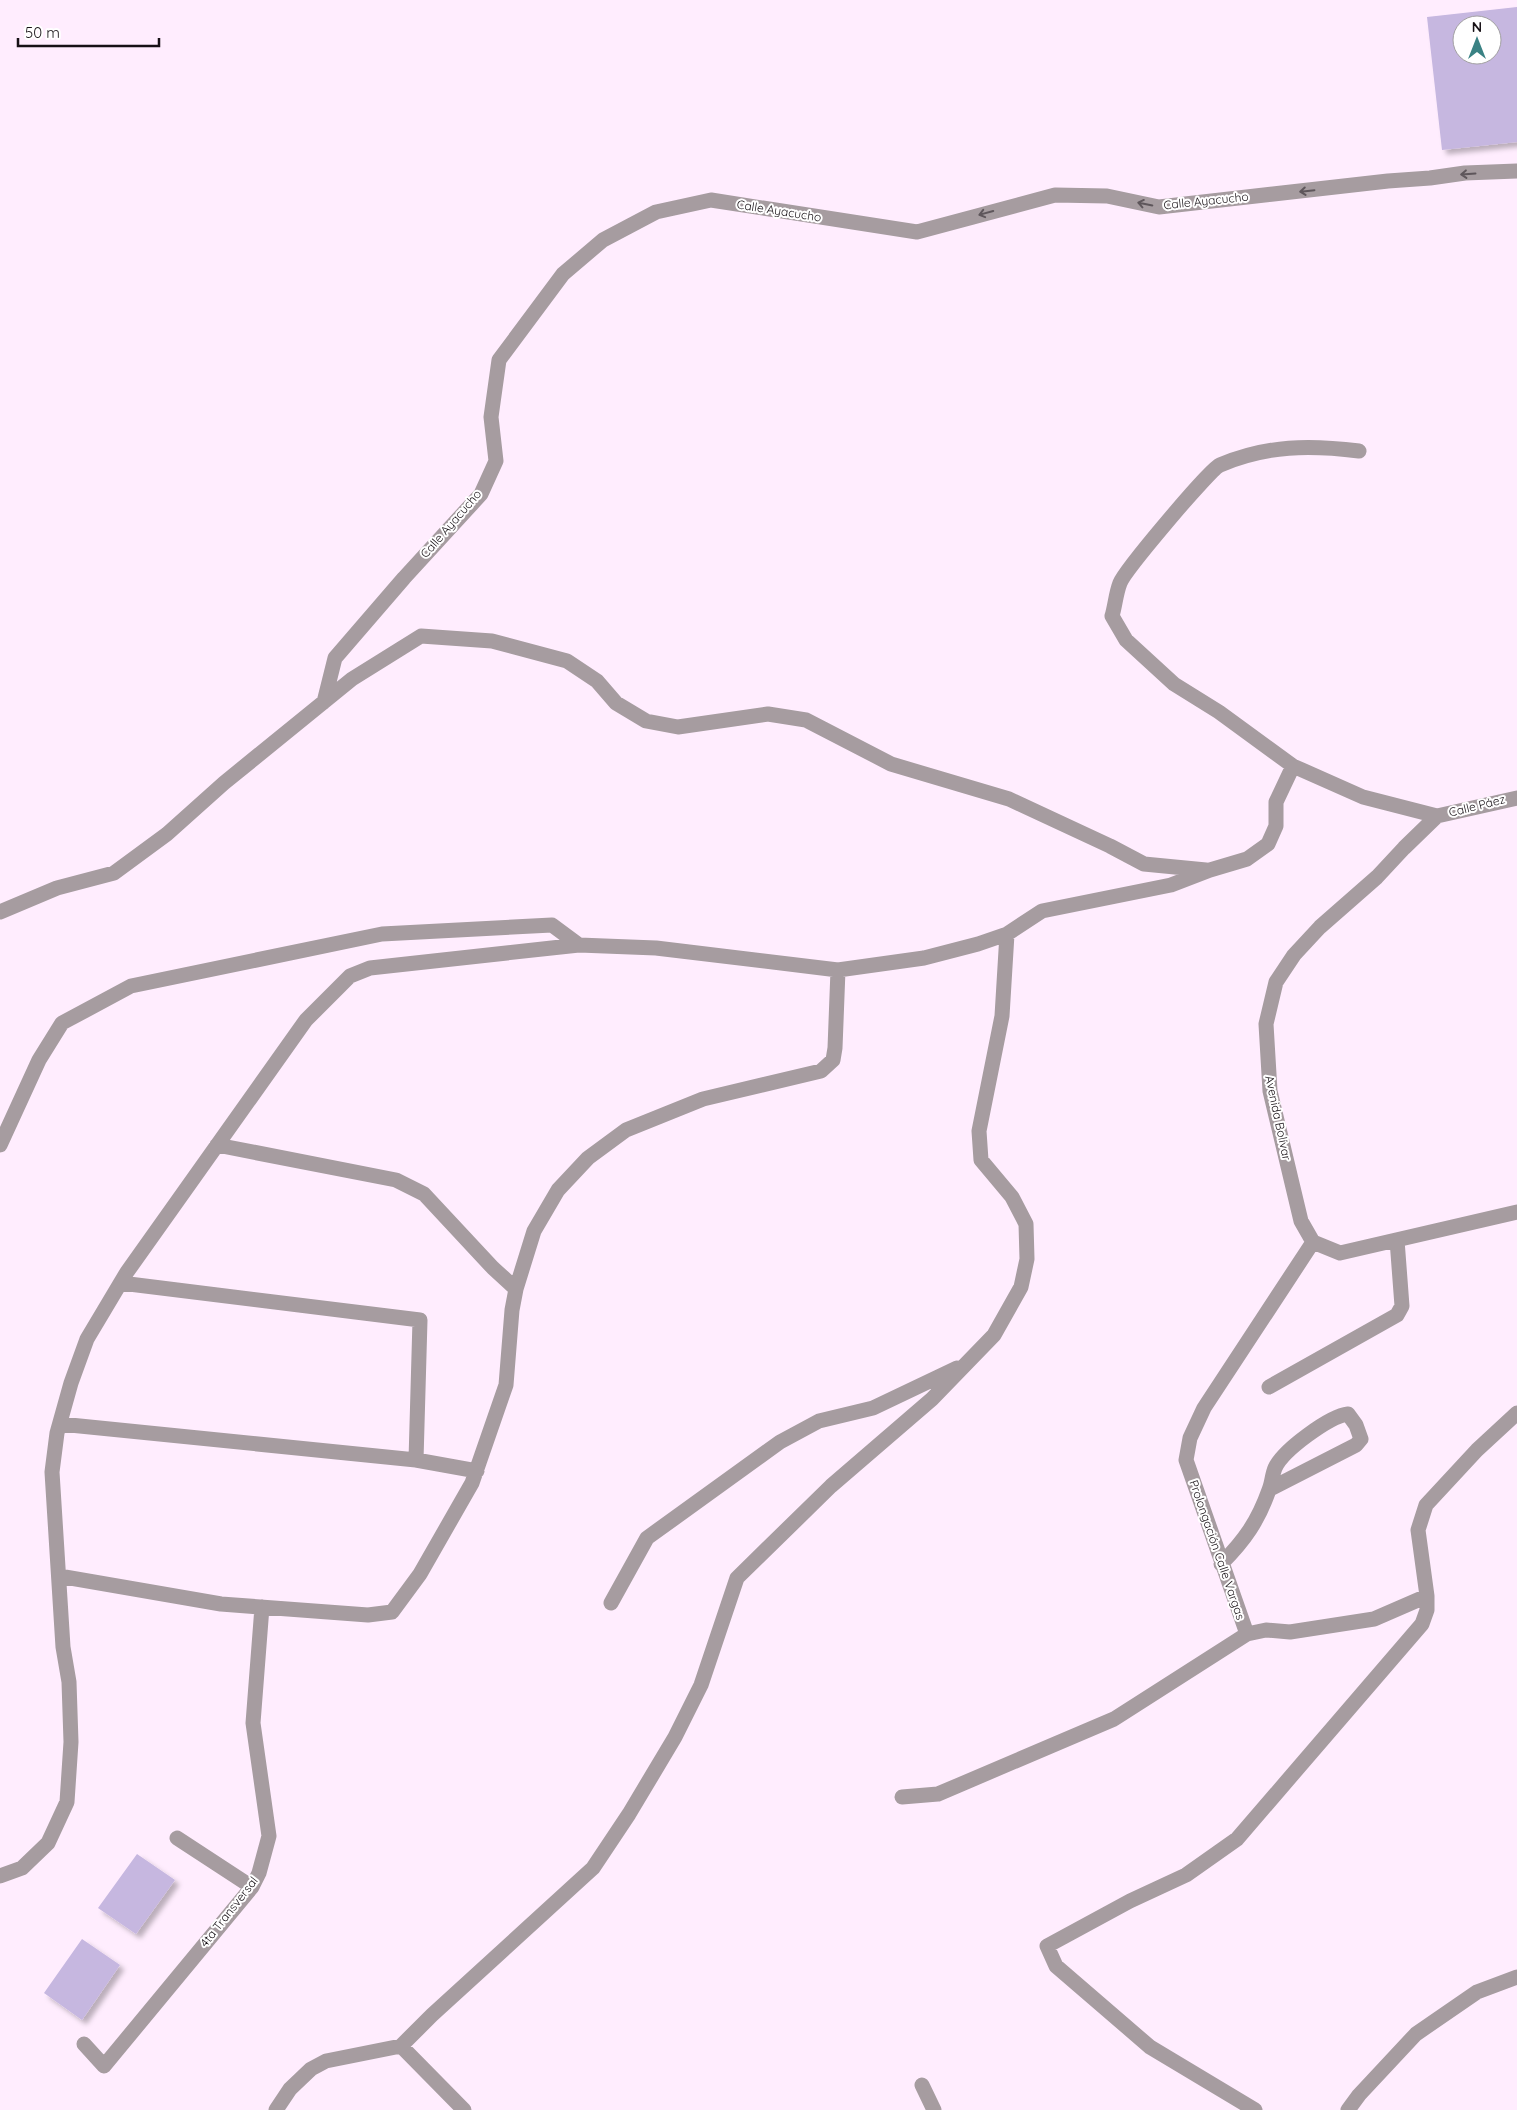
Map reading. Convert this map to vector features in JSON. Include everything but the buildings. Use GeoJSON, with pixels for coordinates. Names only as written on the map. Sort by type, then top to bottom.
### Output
{"type":"FeatureCollection","features":[{"type":"Feature","properties":{"kind":"street","name":"Calle Ayacucho"},"geometry":{"type":"LineString","coordinates":[[324,702],[336,658],[404,578],[481,494],[496,461],[491,417],[499,360],[564,274],[603,240],[656,212],[711,200],[917,232],[1055,195],[1107,196],[1159,207],[1464,173],[1517,171]]}},
{"type":"Feature","properties":{"kind":"street"},"geometry":{"type":"LineString","coordinates":[[1359,450],[1318,446],[1270,450],[1218,465],[1142,551],[1120,582],[1112,616],[1126,640],[1174,684],[1219,712],[1293,766],[1363,796],[1437,816]]}},
{"type":"Feature","properties":{"kind":"street"},"geometry":{"type":"LineString","coordinates":[[0,912],[57,888],[114,873],[167,834],[224,783],[352,679],[421,636],[492,641],[568,661],[597,681],[616,703],[646,721],[678,727],[768,714],[806,720],[892,764],[1009,799],[1144,864],[1210,870]]}},
{"type":"Feature","properties":{"kind":"street"},"geometry":{"type":"LineString","coordinates":[[0,1876],[22,1868],[48,1843],[67,1802],[71,1742],[69,1682],[63,1647],[52,1472],[60,1424],[71,1383],[87,1339],[121,1283],[306,1020],[350,976],[370,968],[579,945],[656,948],[838,970],[924,958],[978,944],[1007,934],[1042,911],[1171,885],[1210,870],[1247,859],[1268,844],[1276,826],[1276,802],[1293,766]]}},
{"type":"Feature","properties":{"kind":"street","name":"Calle Páez"},"geometry":{"type":"LineString","coordinates":[[1437,816],[1517,798]]}},
{"type":"Feature","properties":{"kind":"street","name":"Avenida Bolívar"},"geometry":{"type":"LineString","coordinates":[[1313,1242],[1301,1221],[1270,1091],[1266,1024],[1276,982],[1294,955],[1320,927],[1377,877],[1437,816]]}},
{"type":"Feature","properties":{"kind":"street"},"geometry":{"type":"LineString","coordinates":[[0,1145],[39,1060],[62,1023],[131,986],[382,934],[552,925],[579,945]]}},
{"type":"Feature","properties":{"kind":"street"},"geometry":{"type":"LineString","coordinates":[[276,2110],[290,2089],[311,2068],[326,2061],[402,2046],[432,2015],[593,1868],[634,1805],[684,1720],[701,1685],[737,1578],[831,1486],[932,1399],[994,1335],[1021,1287],[1028,1259],[1026,1224],[1012,1197],[981,1160],[979,1131],[1002,1016],[1007,934]]}},
{"type":"Feature","properties":{"kind":"street"},"geometry":{"type":"LineString","coordinates":[[59,1576],[221,1604],[368,1615],[392,1612],[420,1574],[477,1471],[506,1385],[512,1310],[516,1289],[534,1231],[558,1190],[588,1158],[626,1130],[704,1099],[821,1071],[833,1060],[838,970]]}},
{"type":"Feature","properties":{"kind":"street"},"geometry":{"type":"LineString","coordinates":[[217,1145],[396,1180],[424,1194],[492,1268],[516,1289]]}},
{"type":"Feature","properties":{"kind":"street"},"geometry":{"type":"LineString","coordinates":[[1313,1242],[1340,1253],[1517,1212]]}},
{"type":"Feature","properties":{"kind":"street"},"geometry":{"type":"LineString","coordinates":[[1269,1387],[1397,1315],[1402,1306],[1397,1240]]}},
{"type":"Feature","properties":{"kind":"street","name":"Prolongación Calle Vargas"},"geometry":{"type":"LineString","coordinates":[[1313,1242],[1204,1408],[1190,1438],[1186,1460],[1247,1634],[1266,1630],[1290,1632],[1374,1619],[1427,1596]]}},
{"type":"Feature","properties":{"kind":"street"},"geometry":{"type":"LineString","coordinates":[[121,1283],[420,1320],[416,1460]]}},
{"type":"Feature","properties":{"kind":"street"},"geometry":{"type":"LineString","coordinates":[[611,1603],[647,1538],[780,1442],[819,1421],[873,1408],[968,1362]]}},
{"type":"Feature","properties":{"kind":"street"},"geometry":{"type":"LineString","coordinates":[[1255,2110],[1150,2047],[1056,1966],[1047,1946],[1186,1875],[1237,1839],[1422,1624],[1427,1610],[1427,1596],[1418,1530],[1426,1504],[1477,1450],[1517,1413]]}},
{"type":"Feature","properties":{"kind":"street"},"geometry":{"type":"LineString","coordinates":[[1221,1564],[1242,1543],[1258,1516],[1270,1489],[1275,1467],[1285,1455],[1300,1441],[1340,1415],[1348,1414],[1356,1425],[1361,1439],[1356,1445],[1270,1489]]}},
{"type":"Feature","properties":{"kind":"street"},"geometry":{"type":"LineString","coordinates":[[60,1424],[416,1460],[477,1471]]}},
{"type":"Feature","properties":{"kind":"street","name":"4ta Transversal"},"geometry":{"type":"LineString","coordinates":[[84,2044],[104,2066],[252,1887],[259,1873],[269,1836],[253,1723],[262,1607]]}},
{"type":"Feature","properties":{"kind":"street"},"geometry":{"type":"LineString","coordinates":[[902,1797],[938,1794],[1114,1719],[1247,1634]]}},
{"type":"Feature","properties":{"kind":"street"},"geometry":{"type":"LineString","coordinates":[[177,1838],[252,1887]]}},
{"type":"Feature","properties":{"kind":"street"},"geometry":{"type":"LineString","coordinates":[[1348,2110],[1416,2034],[1477,1992],[1517,1977]]}},
{"type":"Feature","properties":{"kind":"street"},"geometry":{"type":"LineString","coordinates":[[402,2046],[464,2110]]}},
{"type":"Feature","properties":{"kind":"street"},"geometry":{"type":"LineString","coordinates":[[922,2086],[934,2110]]}}]}
